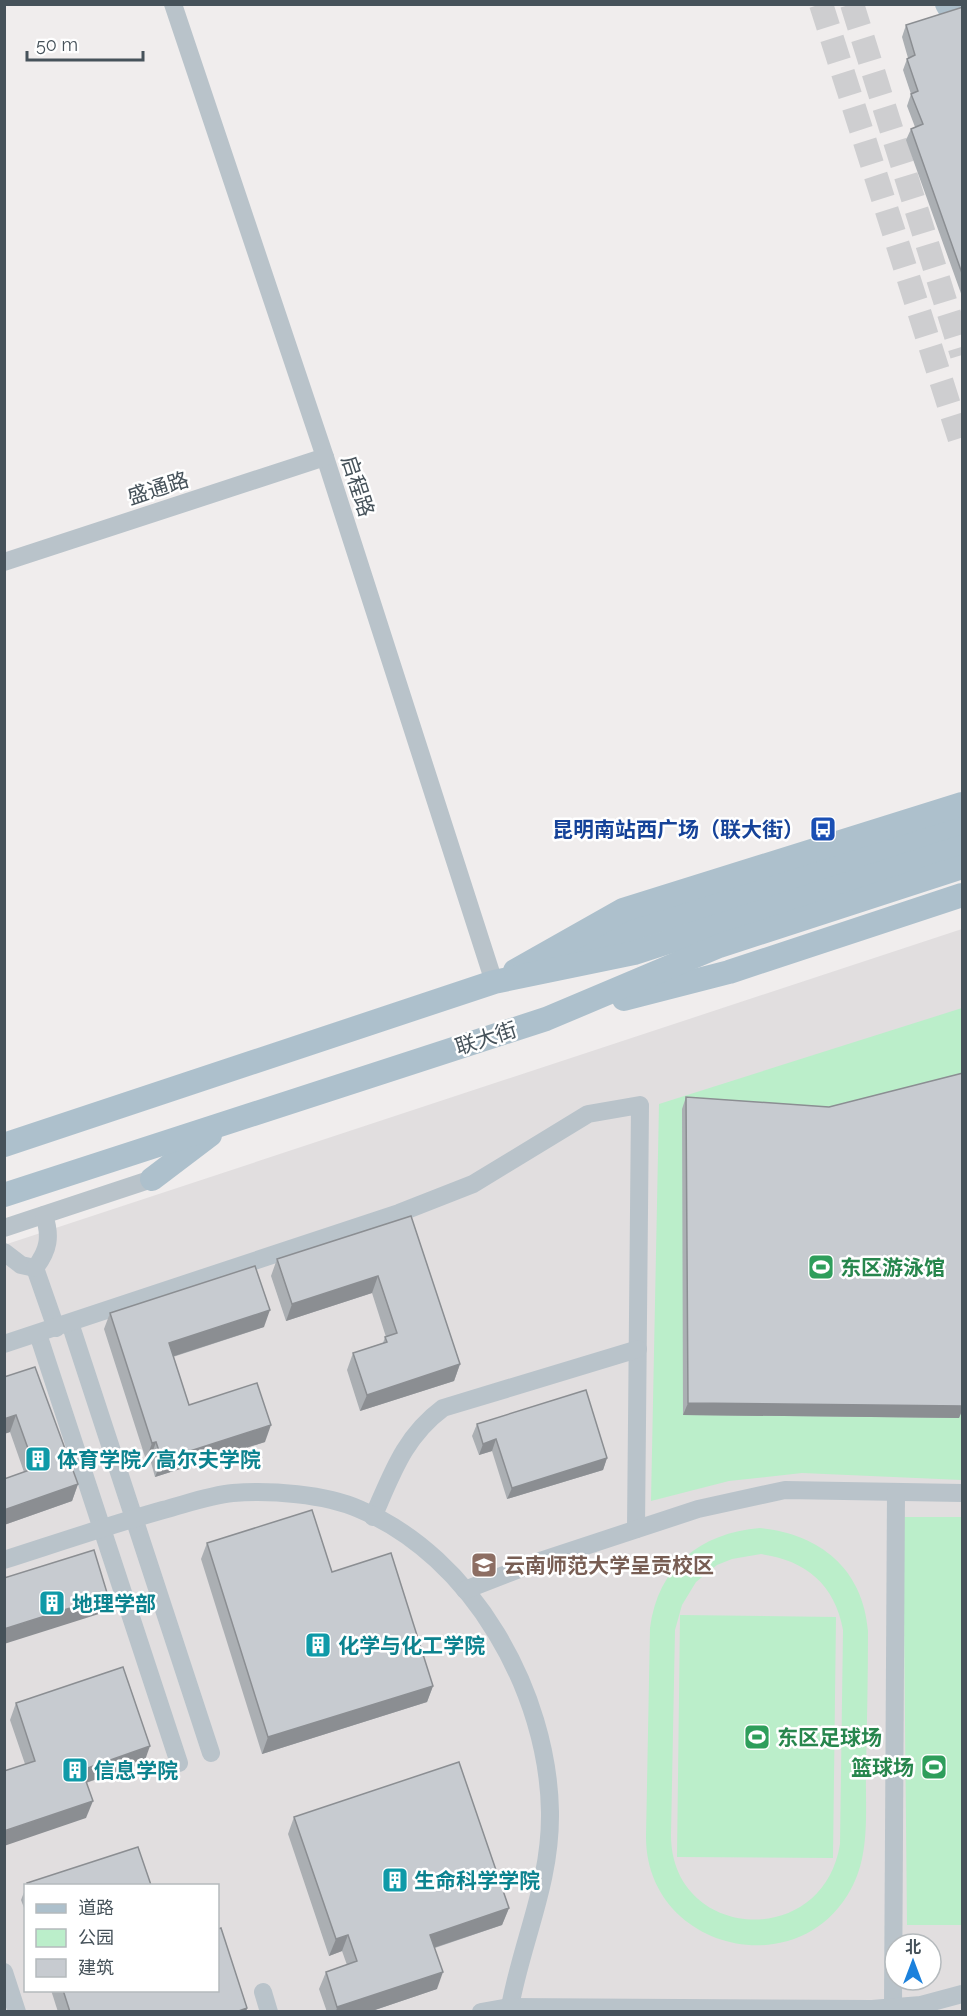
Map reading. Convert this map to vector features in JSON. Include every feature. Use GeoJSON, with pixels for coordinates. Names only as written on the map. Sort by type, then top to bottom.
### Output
{"type":"FeatureCollection","features":[{"type":"Feature","properties":{"kind":"main road"},"geometry":{"type":"LineString","coordinates":[[947,4],[954,16],[963,18]]}},
{"type":"Feature","properties":{"kind":"main road"},"geometry":{"type":"LineString","coordinates":[[494,982],[623,910],[963,804]]}},
{"type":"Feature","properties":{"kind":"main road"},"geometry":{"type":"LineString","coordinates":[[4,1145],[494,982],[629,930],[963,824]]}},
{"type":"Feature","properties":{"kind":"main road"},"geometry":{"type":"LineString","coordinates":[[494,982],[634,953],[963,847]]}},
{"type":"Feature","properties":{"kind":"main road","name":"联大街"},"geometry":{"type":"LineString","coordinates":[[4,1195],[546,1019],[719,946],[963,867]]}},
{"type":"Feature","properties":{"kind":"main road"},"geometry":{"type":"LineString","coordinates":[[546,1019],[729,972],[963,895]]}},
{"type":"Feature","properties":{"kind":"main road"},"geometry":{"type":"LineString","coordinates":[[152,1179],[225,1123]]}},
{"type":"Feature","properties":{"kind":"street","name":"启程路"},"geometry":{"type":"LineString","coordinates":[[173,4],[325,457],[494,982]]}},
{"type":"Feature","properties":{"kind":"street","name":"盛通路"},"geometry":{"type":"LineString","coordinates":[[4,562],[325,457]]}},
{"type":"Feature","properties":{"kind":"street"},"geometry":{"type":"LineString","coordinates":[[4,1344],[399,1213],[473,1184],[588,1114],[640,1105],[636,1529]]}},
{"type":"Feature","properties":{"kind":"street"},"geometry":{"type":"LineString","coordinates":[[4,1228],[152,1179]]}},
{"type":"Feature","properties":{"kind":"street"},"geometry":{"type":"LineString","coordinates":[[35,1268],[44,1257],[49,1243],[49,1229],[44,1215]]}},
{"type":"Feature","properties":{"kind":"street"},"geometry":{"type":"LineString","coordinates":[[4,1252],[21,1265],[35,1268]]}},
{"type":"Feature","properties":{"kind":"street"},"geometry":{"type":"LineString","coordinates":[[35,1268],[63,1325],[135,1518],[211,1753]]}},
{"type":"Feature","properties":{"kind":"street"},"geometry":{"type":"LineString","coordinates":[[38,1334],[179,1763]]}},
{"type":"Feature","properties":{"kind":"street"},"geometry":{"type":"LineString","coordinates":[[373,1517],[398,1460],[422,1424],[443,1408],[638,1349]]}},
{"type":"Feature","properties":{"kind":"street"},"geometry":{"type":"LineString","coordinates":[[465,1590],[543,1560],[698,1509],[785,1490],[963,1493]]}},
{"type":"Feature","properties":{"kind":"street"},"geometry":{"type":"LineString","coordinates":[[4,1560],[135,1518],[231,1493],[286,1492],[358,1509],[410,1538],[465,1590],[490,1621],[530,1701],[543,1743],[550,1812],[543,1887],[509,2009]]}},
{"type":"Feature","properties":{"kind":"street"},"geometry":{"type":"LineString","coordinates":[[893,2007],[896,1492]]}},
{"type":"Feature","properties":{"kind":"street"},"geometry":{"type":"LineString","coordinates":[[4,1972],[18,2012]]}},
{"type":"Feature","properties":{"kind":"street"},"geometry":{"type":"LineString","coordinates":[[262,1992],[269,2012]]}},
{"type":"Feature","properties":{"kind":"street"},"geometry":{"type":"LineString","coordinates":[[481,2012],[509,2009],[872,2010],[893,2007],[922,2008],[963,1994]]}},
{"type":"Feature","properties":{"kind":"shaded area","name":"云南师范大学呈贡校区"},"geometry":{"type":"Polygon","coordinates":[[[962,929],[962,2011],[5,2011],[4,1245],[962,929]]]}},
{"type":"Feature","properties":{"kind":"green space","name":"东区游泳馆"},"geometry":{"type":"Polygon","coordinates":[[[962,1008],[962,1480],[802,1473],[729,1481],[651,1501],[659,1104],[962,1008]]]}},
{"type":"Feature","properties":{"kind":"green space","name":"篮球场"},"geometry":{"type":"Polygon","coordinates":[[[903,1517],[962,1517],[962,1925],[907,1925],[903,1517]]]}},
{"type":"Feature","properties":{"kind":"green space"},"geometry":{"type":"Polygon","coordinates":[[[760,1528],[781,1532],[801,1538],[834,1558],[847,1572],[857,1589],[868,1631],[866,1830],[862,1860],[857,1875],[851,1889],[827,1919],[797,1938],[763,1945],[729,1942],[697,1929],[671,1906],[653,1875],[646,1837],[650,1628],[655,1606],[662,1587],[685,1557],[719,1537],[760,1528]],[[761,1554],[732,1559],[717,1565],[696,1582],[682,1605],[675,1630],[671,1835],[678,1870],[695,1896],[720,1913],[749,1919],[779,1916],[806,1903],[828,1879],[840,1844],[843,1630],[833,1600],[816,1577],[791,1562],[761,1554]]]}},
{"type":"Feature","properties":{"kind":"green space","name":"东区足球场"},"geometry":{"type":"Polygon","coordinates":[[[680,1615],[836,1617],[833,1858],[677,1857],[680,1615]]]}},
{"type":"Feature","properties":{"kind":"building"},"geometry":{"type":"Polygon","coordinates":[[[963,7],[963,276],[911,129],[923,124],[911,94],[918,91],[907,59],[915,55],[906,25],[963,7]]]}},
{"type":"Feature","properties":{"kind":"building","name":"东区游泳馆"},"geometry":{"type":"Polygon","coordinates":[[[963,1073],[963,1406],[688,1403],[686,1097],[829,1107],[963,1073]]]}},
{"type":"Feature","properties":{"kind":"building"},"geometry":{"type":"Polygon","coordinates":[[[411,1216],[460,1364],[367,1395],[353,1353],[387,1342],[385,1337],[397,1333],[378,1276],[292,1304],[277,1259],[411,1216]]]}},
{"type":"Feature","properties":{"kind":"building"},"geometry":{"type":"Polygon","coordinates":[[[255,1266],[270,1310],[169,1343],[189,1405],[257,1383],[271,1425],[162,1460],[156,1442],[152,1443],[110,1313],[255,1266]]]}},
{"type":"Feature","properties":{"kind":"building","name":"体育学院/高尔夫学院"},"geometry":{"type":"Polygon","coordinates":[[[35,1367],[78,1484],[4,1510],[4,1479],[35,1468],[16,1415],[4,1419],[4,1377],[35,1367]]]}},
{"type":"Feature","properties":{"kind":"building"},"geometry":{"type":"Polygon","coordinates":[[[586,1390],[607,1458],[512,1488],[496,1439],[483,1444],[477,1424],[586,1390]]]}},
{"type":"Feature","properties":{"kind":"building","name":"化学与化工学院"},"geometry":{"type":"Polygon","coordinates":[[[312,1510],[332,1572],[391,1553],[433,1686],[268,1737],[207,1543],[312,1510]]]}},
{"type":"Feature","properties":{"kind":"building","name":"地理学部"},"geometry":{"type":"Polygon","coordinates":[[[94,1550],[108,1596],[4,1629],[4,1578],[94,1550]]]}},
{"type":"Feature","properties":{"kind":"building","name":"信息学院"},"geometry":{"type":"Polygon","coordinates":[[[123,1667],[150,1746],[82,1770],[93,1801],[4,1831],[4,1771],[35,1761],[16,1703],[123,1667]]]}},
{"type":"Feature","properties":{"kind":"building","name":"生命科学学院"},"geometry":{"type":"Polygon","coordinates":[[[459,1762],[509,1908],[430,1935],[443,1972],[337,2007],[326,1972],[357,1961],[348,1935],[336,1939],[294,1817],[459,1762]]]}},
{"type":"Feature","properties":{"kind":"building"},"geometry":{"type":"Polygon","coordinates":[[[138,1847],[151,1884],[27,1884],[138,1847]]]}},
{"type":"Feature","properties":{"kind":"building"},"geometry":{"type":"Polygon","coordinates":[[[221,1928],[247,2008],[236,2012],[70,2012],[64,1992],[219,1992],[219,1929],[221,1928]]]}},
{"type":"Feature","properties":{"kind":"tunnel"},"geometry":{"type":"LineString","coordinates":[[821,4],[962,446]]}},
{"type":"Feature","properties":{"kind":"tunnel"},"geometry":{"type":"LineString","coordinates":[[852,4],[962,355]]}},
{"type":"Feature","properties":{"kind":"place","name":"昆明南站西广场（联大街）"},"geometry":{"type":"Point","coordinates":[823,829]}},
{"type":"Feature","properties":{"kind":"place","name":"东区游泳馆"},"geometry":{"type":"Point","coordinates":[821,1267]}},
{"type":"Feature","properties":{"kind":"place","name":"体育学院/高尔夫学院"},"geometry":{"type":"Point","coordinates":[38,1459]}},
{"type":"Feature","properties":{"kind":"place","name":"云南师范大学呈贡校区"},"geometry":{"type":"Point","coordinates":[484,1565]}},
{"type":"Feature","properties":{"kind":"place","name":"地理学部"},"geometry":{"type":"Point","coordinates":[52,1603]}},
{"type":"Feature","properties":{"kind":"place","name":"化学与化工学院"},"geometry":{"type":"Point","coordinates":[318,1645]}},
{"type":"Feature","properties":{"kind":"place","name":"东区足球场"},"geometry":{"type":"Point","coordinates":[757,1737]}},
{"type":"Feature","properties":{"kind":"place","name":"篮球场"},"geometry":{"type":"Point","coordinates":[934,1767]}},
{"type":"Feature","properties":{"kind":"place","name":"信息学院"},"geometry":{"type":"Point","coordinates":[75,1770]}},
{"type":"Feature","properties":{"kind":"place","name":"生命科学学院"},"geometry":{"type":"Point","coordinates":[395,1880]}}]}
